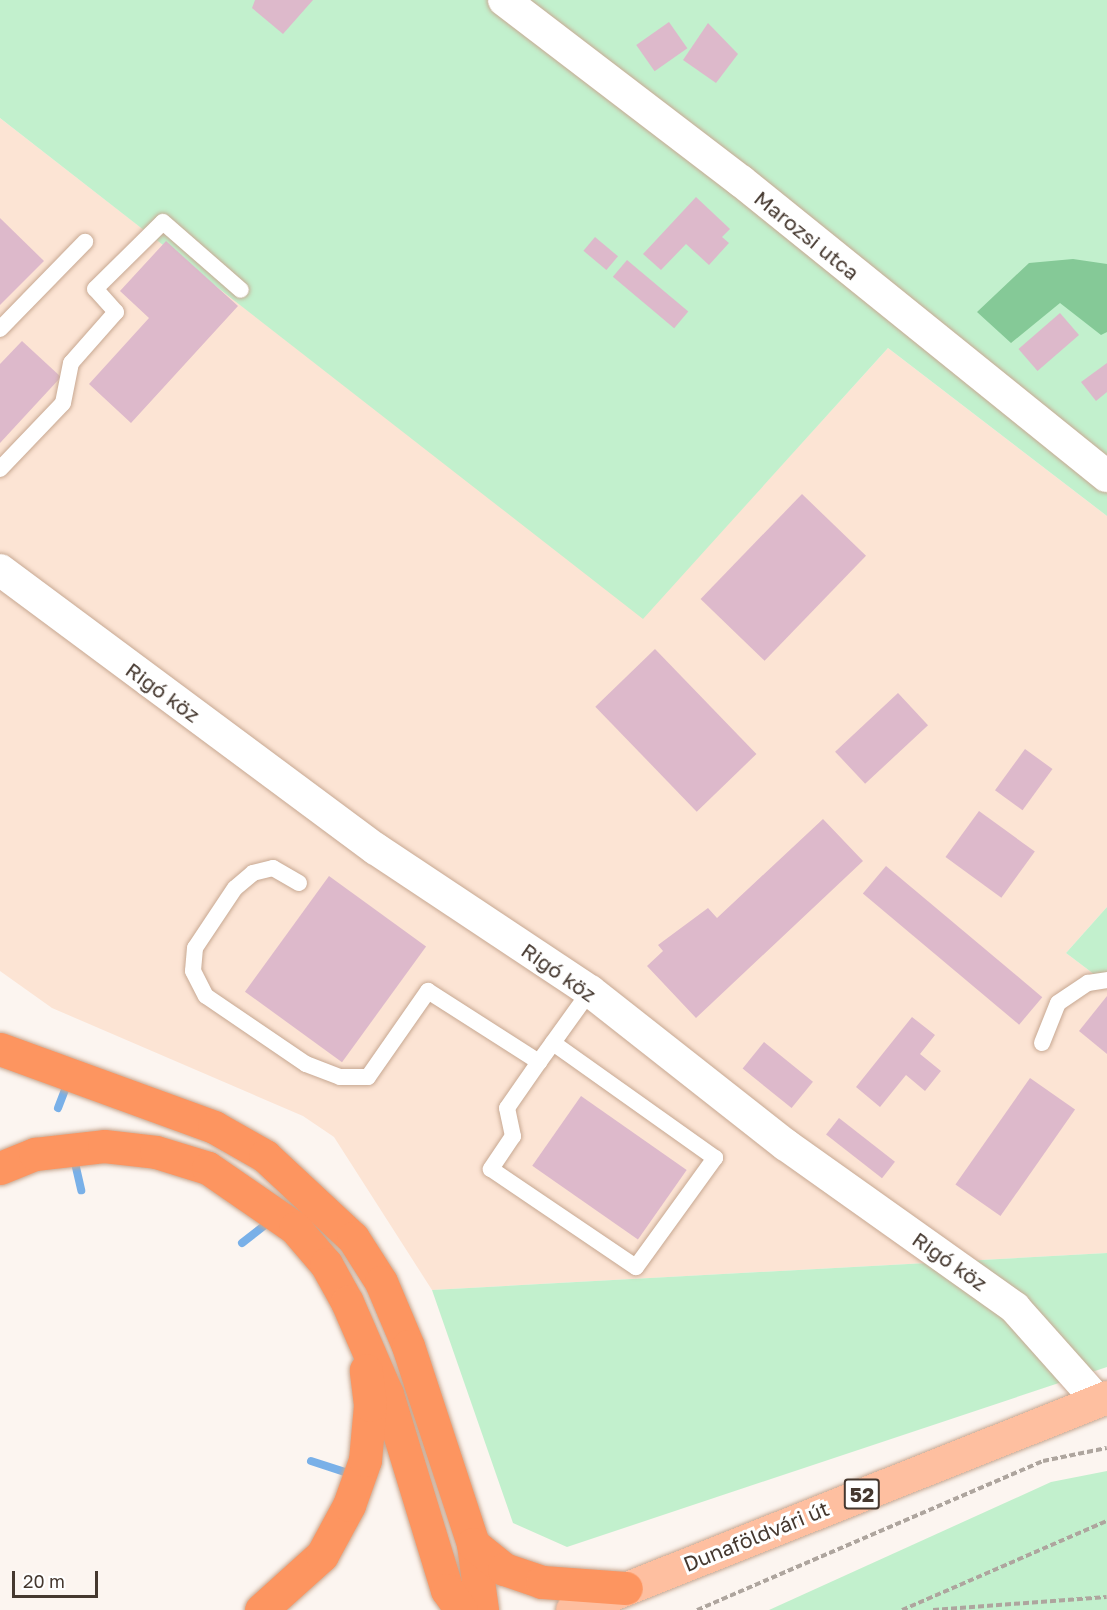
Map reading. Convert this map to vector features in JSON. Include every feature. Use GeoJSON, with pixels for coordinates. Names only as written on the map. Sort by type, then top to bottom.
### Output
{"type":"FeatureCollection","features":[{"type":"Feature","properties":{"kind":"highway"},"geometry":{"type":"LineString","coordinates":[[0,1049],[214,1127],[265,1156],[312,1195],[353,1238],[381,1282],[473,1544],[482,1610]]}},
{"type":"Feature","properties":{"kind":"highway"},"geometry":{"type":"LineString","coordinates":[[0,1168],[35,1154],[104,1146],[156,1152],[208,1168],[295,1228],[326,1264],[387,1394],[447,1590],[461,1610]]}},
{"type":"Feature","properties":{"kind":"highway"},"geometry":{"type":"LineString","coordinates":[[261,1610],[322,1555],[349,1505],[365,1460],[370,1406],[362,1341]]}},
{"type":"Feature","properties":{"kind":"highway"},"geometry":{"type":"LineString","coordinates":[[473,1544],[504,1569],[542,1582],[626,1588]]}},
{"type":"Feature","properties":{"kind":"main road","name":"Dunaföldvári út"},"geometry":{"type":"LineString","coordinates":[[572,1610],[1102,1398]]}},
{"type":"Feature","properties":{"kind":"street","name":"Marozsi utca"},"geometry":{"type":"LineString","coordinates":[[504,0],[741,181],[1107,476]]}},
{"type":"Feature","properties":{"kind":"street","name":"Rigó köz"},"geometry":{"type":"LineString","coordinates":[[0,570],[376,849],[590,991],[786,1145],[1015,1308],[1102,1398]]}},
{"type":"Feature","properties":{"kind":"lane"},"geometry":{"type":"LineString","coordinates":[[0,469],[63,403],[71,363],[116,312],[95,290],[163,222],[241,290]]}},
{"type":"Feature","properties":{"kind":"lane"},"geometry":{"type":"LineString","coordinates":[[0,329],[85,242]]}},
{"type":"Feature","properties":{"kind":"lane"},"geometry":{"type":"LineString","coordinates":[[299,883],[273,868],[253,873],[235,888],[195,948],[193,970],[206,996],[306,1064],[340,1077],[368,1077],[428,991],[539,1062]]}},
{"type":"Feature","properties":{"kind":"lane"},"geometry":{"type":"LineString","coordinates":[[1042,1043],[1058,1003],[1088,983],[1107,981]]}},
{"type":"Feature","properties":{"kind":"lane"},"geometry":{"type":"LineString","coordinates":[[553,1043],[716,1158],[636,1268],[491,1169],[513,1136],[507,1108],[539,1062],[590,991]]}},
{"type":"Feature","properties":{"kind":"path"},"geometry":{"type":"LineString","coordinates":[[697,1610],[1043,1461],[1107,1448]]}},
{"type":"Feature","properties":{"kind":"path"},"geometry":{"type":"LineString","coordinates":[[902,1610],[1107,1521]]}},
{"type":"Feature","properties":{"kind":"path"},"geometry":{"type":"LineString","coordinates":[[933,1610],[1107,1597]]}},
{"type":"Feature","properties":{"kind":"shaded area"},"geometry":{"type":"Polygon","coordinates":[[[0,118],[643,618],[888,348],[1107,516],[1107,907],[1066,953],[1107,984],[1107,1253],[432,1290],[334,1137],[303,1116],[52,1008],[0,971],[0,118]]]}},
{"type":"Feature","properties":{"kind":"green space"},"geometry":{"type":"Polygon","coordinates":[[[0,0],[1107,0],[1107,516],[888,348],[643,619],[0,118],[0,0]]]}},
{"type":"Feature","properties":{"kind":"green space"},"geometry":{"type":"Polygon","coordinates":[[[1073,259],[1107,264],[1107,332],[1101,335],[1060,303],[1011,343],[977,312],[1029,263],[1073,259]]]}},
{"type":"Feature","properties":{"kind":"green space"},"geometry":{"type":"Polygon","coordinates":[[[1107,907],[1107,984],[1066,953],[1107,907]]]}},
{"type":"Feature","properties":{"kind":"green space"},"geometry":{"type":"Polygon","coordinates":[[[1107,1253],[1107,1367],[567,1547],[513,1523],[432,1290],[1107,1253]]]}},
{"type":"Feature","properties":{"kind":"green space"},"geometry":{"type":"Polygon","coordinates":[[[1107,1471],[1107,1610],[769,1610],[1051,1482],[1107,1471]]]}},
{"type":"Feature","properties":{"kind":"building"},"geometry":{"type":"Polygon","coordinates":[[[255,0],[313,0],[283,34],[252,8],[255,0]]]}},
{"type":"Feature","properties":{"kind":"building"},"geometry":{"type":"Polygon","coordinates":[[[669,22],[687,48],[655,71],[636,45],[669,22]]]}},
{"type":"Feature","properties":{"kind":"building"},"geometry":{"type":"Polygon","coordinates":[[[708,23],[738,54],[716,83],[683,60],[708,23]]]}},
{"type":"Feature","properties":{"kind":"building"},"geometry":{"type":"Polygon","coordinates":[[[696,197],[730,229],[722,237],[729,243],[709,265],[686,244],[661,270],[643,254],[696,197]]]}},
{"type":"Feature","properties":{"kind":"building"},"geometry":{"type":"Polygon","coordinates":[[[0,218],[44,261],[0,305],[0,218]]]}},
{"type":"Feature","properties":{"kind":"building"},"geometry":{"type":"Polygon","coordinates":[[[595,237],[618,256],[606,270],[583,251],[595,237]]]}},
{"type":"Feature","properties":{"kind":"building"},"geometry":{"type":"Polygon","coordinates":[[[166,241],[238,306],[131,423],[89,384],[149,318],[120,291],[166,241]]]}},
{"type":"Feature","properties":{"kind":"building"},"geometry":{"type":"Polygon","coordinates":[[[627,260],[688,311],[674,328],[613,277],[627,260]]]}},
{"type":"Feature","properties":{"kind":"building"},"geometry":{"type":"Polygon","coordinates":[[[1060,313],[1079,335],[1038,371],[1018,349],[1060,313]]]}},
{"type":"Feature","properties":{"kind":"building"},"geometry":{"type":"Polygon","coordinates":[[[22,341],[61,377],[0,443],[0,364],[22,341]]]}},
{"type":"Feature","properties":{"kind":"building"},"geometry":{"type":"Polygon","coordinates":[[[1107,363],[1107,392],[1096,401],[1081,382],[1107,363]]]}},
{"type":"Feature","properties":{"kind":"building"},"geometry":{"type":"Polygon","coordinates":[[[802,494],[866,556],[765,661],[701,599],[802,494]]]}},
{"type":"Feature","properties":{"kind":"building"},"geometry":{"type":"Polygon","coordinates":[[[655,649],[756,754],[697,812],[595,707],[655,649]]]}},
{"type":"Feature","properties":{"kind":"building"},"geometry":{"type":"Polygon","coordinates":[[[898,693],[928,725],[865,784],[835,752],[898,693]]]}},
{"type":"Feature","properties":{"kind":"building"},"geometry":{"type":"Polygon","coordinates":[[[1025,749],[1053,769],[1023,810],[995,790],[1025,749]]]}},
{"type":"Feature","properties":{"kind":"building"},"geometry":{"type":"Polygon","coordinates":[[[979,811],[1035,852],[1001,898],[945,857],[979,811]]]}},
{"type":"Feature","properties":{"kind":"building"},"geometry":{"type":"Polygon","coordinates":[[[823,819],[863,861],[696,1018],[647,966],[663,951],[658,945],[708,908],[717,918],[823,819]]]}},
{"type":"Feature","properties":{"kind":"building"},"geometry":{"type":"Polygon","coordinates":[[[886,866],[1042,997],[1019,1025],[863,894],[886,866]]]}},
{"type":"Feature","properties":{"kind":"building"},"geometry":{"type":"Polygon","coordinates":[[[329,876],[426,947],[342,1062],[245,992],[329,876]]]}},
{"type":"Feature","properties":{"kind":"building"},"geometry":{"type":"Polygon","coordinates":[[[1107,996],[1107,1054],[1079,1031],[1107,996]]]}},
{"type":"Feature","properties":{"kind":"building"},"geometry":{"type":"Polygon","coordinates":[[[912,1017],[935,1035],[920,1054],[941,1071],[925,1091],[906,1075],[880,1107],[856,1087],[912,1017]]]}},
{"type":"Feature","properties":{"kind":"building"},"geometry":{"type":"Polygon","coordinates":[[[764,1042],[813,1082],[792,1108],[743,1068],[764,1042]]]}},
{"type":"Feature","properties":{"kind":"building"},"geometry":{"type":"Polygon","coordinates":[[[1030,1078],[1075,1110],[1000,1216],[955,1184],[1030,1078]]]}},
{"type":"Feature","properties":{"kind":"building"},"geometry":{"type":"Polygon","coordinates":[[[581,1096],[687,1170],[638,1240],[532,1166],[581,1096]]]}},
{"type":"Feature","properties":{"kind":"building"},"geometry":{"type":"Polygon","coordinates":[[[839,1118],[895,1162],[882,1178],[826,1135],[839,1118]]]}},
{"type":"Feature","properties":{"kind":"waterway"},"geometry":{"type":"LineString","coordinates":[[58,1108],[67,1084]]}},
{"type":"Feature","properties":{"kind":"waterway"},"geometry":{"type":"LineString","coordinates":[[75,1163],[81,1190]]}},
{"type":"Feature","properties":{"kind":"waterway"},"geometry":{"type":"LineString","coordinates":[[242,1243],[270,1221]]}},
{"type":"Feature","properties":{"kind":"waterway"},"geometry":{"type":"LineString","coordinates":[[311,1461],[345,1472]]}}]}
